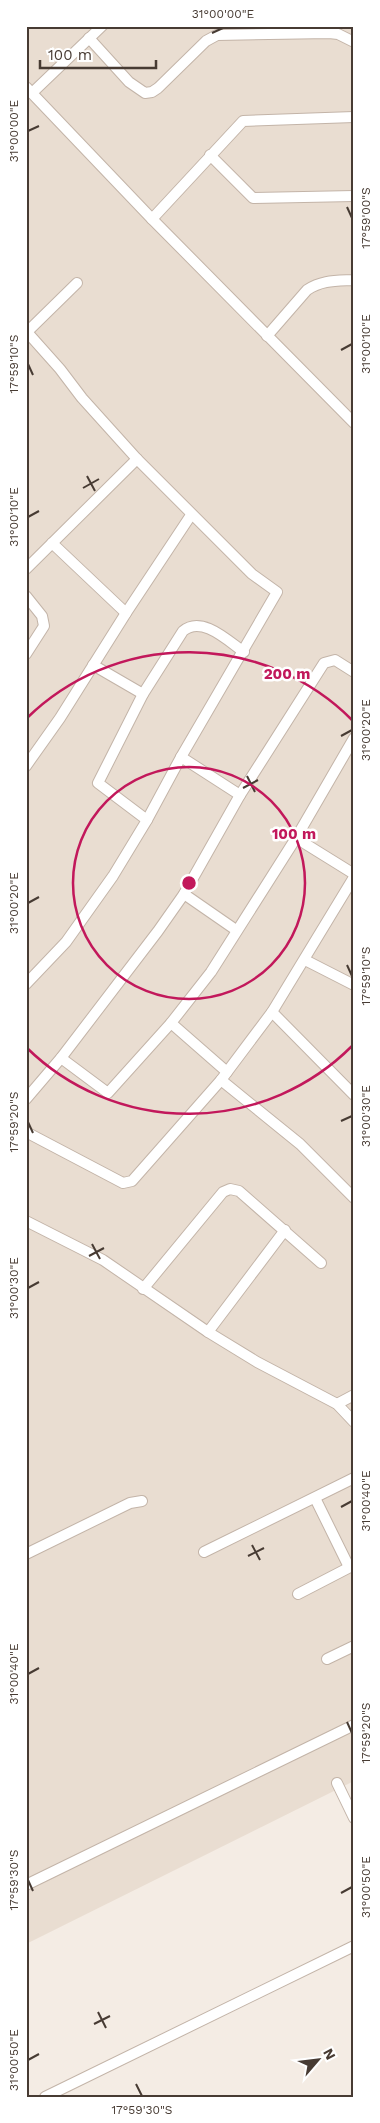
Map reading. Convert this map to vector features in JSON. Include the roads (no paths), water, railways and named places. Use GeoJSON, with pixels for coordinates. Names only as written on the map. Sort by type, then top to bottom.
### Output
{"type":"FeatureCollection","features":[{"type":"Feature","properties":{"kind":"street"},"geometry":{"type":"LineString","coordinates":[[102,26],[29,90],[152,219],[354,423]]}},
{"type":"Feature","properties":{"kind":"street"},"geometry":{"type":"LineString","coordinates":[[89,38],[129,82],[145,93],[152,92],[158,88],[206,41],[217,35],[329,33],[338,34],[354,42]]}},
{"type":"Feature","properties":{"kind":"street"},"geometry":{"type":"LineString","coordinates":[[152,219],[210,155],[244,121],[354,117]]}},
{"type":"Feature","properties":{"kind":"street"},"geometry":{"type":"LineString","coordinates":[[210,155],[253,198],[354,196]]}},
{"type":"Feature","properties":{"kind":"street"},"geometry":{"type":"LineString","coordinates":[[267,336],[307,290],[313,286],[325,281],[354,280]]}},
{"type":"Feature","properties":{"kind":"street"},"geometry":{"type":"LineString","coordinates":[[26,984],[66,942],[113,876],[148,820],[181,757],[244,652],[277,592],[252,574],[137,459],[82,398],[27,331],[76,283]]}},
{"type":"Feature","properties":{"kind":"street"},"geometry":{"type":"LineString","coordinates":[[26,569],[137,459]]}},
{"type":"Feature","properties":{"kind":"street"},"geometry":{"type":"LineString","coordinates":[[26,766],[60,718],[191,515]]}},
{"type":"Feature","properties":{"kind":"street"},"geometry":{"type":"LineString","coordinates":[[52,543],[126,613]]}},
{"type":"Feature","properties":{"kind":"street"},"geometry":{"type":"LineString","coordinates":[[26,596],[42,616],[44,626],[26,654]]}},
{"type":"Feature","properties":{"kind":"street"},"geometry":{"type":"LineString","coordinates":[[148,820],[98,783],[143,694],[183,630],[189,626],[203,625],[244,652]]}},
{"type":"Feature","properties":{"kind":"street"},"geometry":{"type":"LineString","coordinates":[[26,1099],[61,1058],[184,894],[240,795],[324,663],[335,660],[354,672]]}},
{"type":"Feature","properties":{"kind":"street"},"geometry":{"type":"LineString","coordinates":[[93,665],[143,694]]}},
{"type":"Feature","properties":{"kind":"street"},"geometry":{"type":"LineString","coordinates":[[61,1058],[108,1093],[171,1023],[211,972],[296,838],[354,738]]}},
{"type":"Feature","properties":{"kind":"street"},"geometry":{"type":"LineString","coordinates":[[181,757],[240,795]]}},
{"type":"Feature","properties":{"kind":"street"},"geometry":{"type":"LineString","coordinates":[[26,1132],[123,1183],[132,1181],[224,1076],[272,1012],[354,876],[296,838]]}},
{"type":"Feature","properties":{"kind":"street"},"geometry":{"type":"LineString","coordinates":[[184,894],[236,930]]}},
{"type":"Feature","properties":{"kind":"street"},"geometry":{"type":"LineString","coordinates":[[305,960],[354,985]]}},
{"type":"Feature","properties":{"kind":"street"},"geometry":{"type":"LineString","coordinates":[[272,1012],[354,1095]]}},
{"type":"Feature","properties":{"kind":"street"},"geometry":{"type":"LineString","coordinates":[[171,1023],[224,1076],[300,1144],[354,1198]]}},
{"type":"Feature","properties":{"kind":"street"},"geometry":{"type":"LineString","coordinates":[[143,1289],[223,1192],[230,1189],[240,1191],[321,1263]]}},
{"type":"Feature","properties":{"kind":"street"},"geometry":{"type":"LineString","coordinates":[[26,1221],[103,1260],[208,1332],[257,1362],[337,1404],[354,1422]]}},
{"type":"Feature","properties":{"kind":"street"},"geometry":{"type":"LineString","coordinates":[[208,1332],[285,1230]]}},
{"type":"Feature","properties":{"kind":"street"},"geometry":{"type":"LineString","coordinates":[[337,1404],[354,1395]]}},
{"type":"Feature","properties":{"kind":"street"},"geometry":{"type":"LineString","coordinates":[[204,1552],[354,1478]]}},
{"type":"Feature","properties":{"kind":"street"},"geometry":{"type":"LineString","coordinates":[[298,1594],[351,1566],[316,1498]]}},
{"type":"Feature","properties":{"kind":"street"},"geometry":{"type":"LineString","coordinates":[[26,1554],[130,1503],[142,1501]]}},
{"type":"Feature","properties":{"kind":"street"},"geometry":{"type":"LineString","coordinates":[[328,1659],[354,1646]]}},
{"type":"Feature","properties":{"kind":"street"},"geometry":{"type":"LineString","coordinates":[[26,1885],[354,1725]]}},
{"type":"Feature","properties":{"kind":"street"},"geometry":{"type":"LineString","coordinates":[[337,1783],[353,1814]]}},
{"type":"Feature","properties":{"kind":"street"},"geometry":{"type":"LineString","coordinates":[[45,2097],[354,1946]]}}]}
